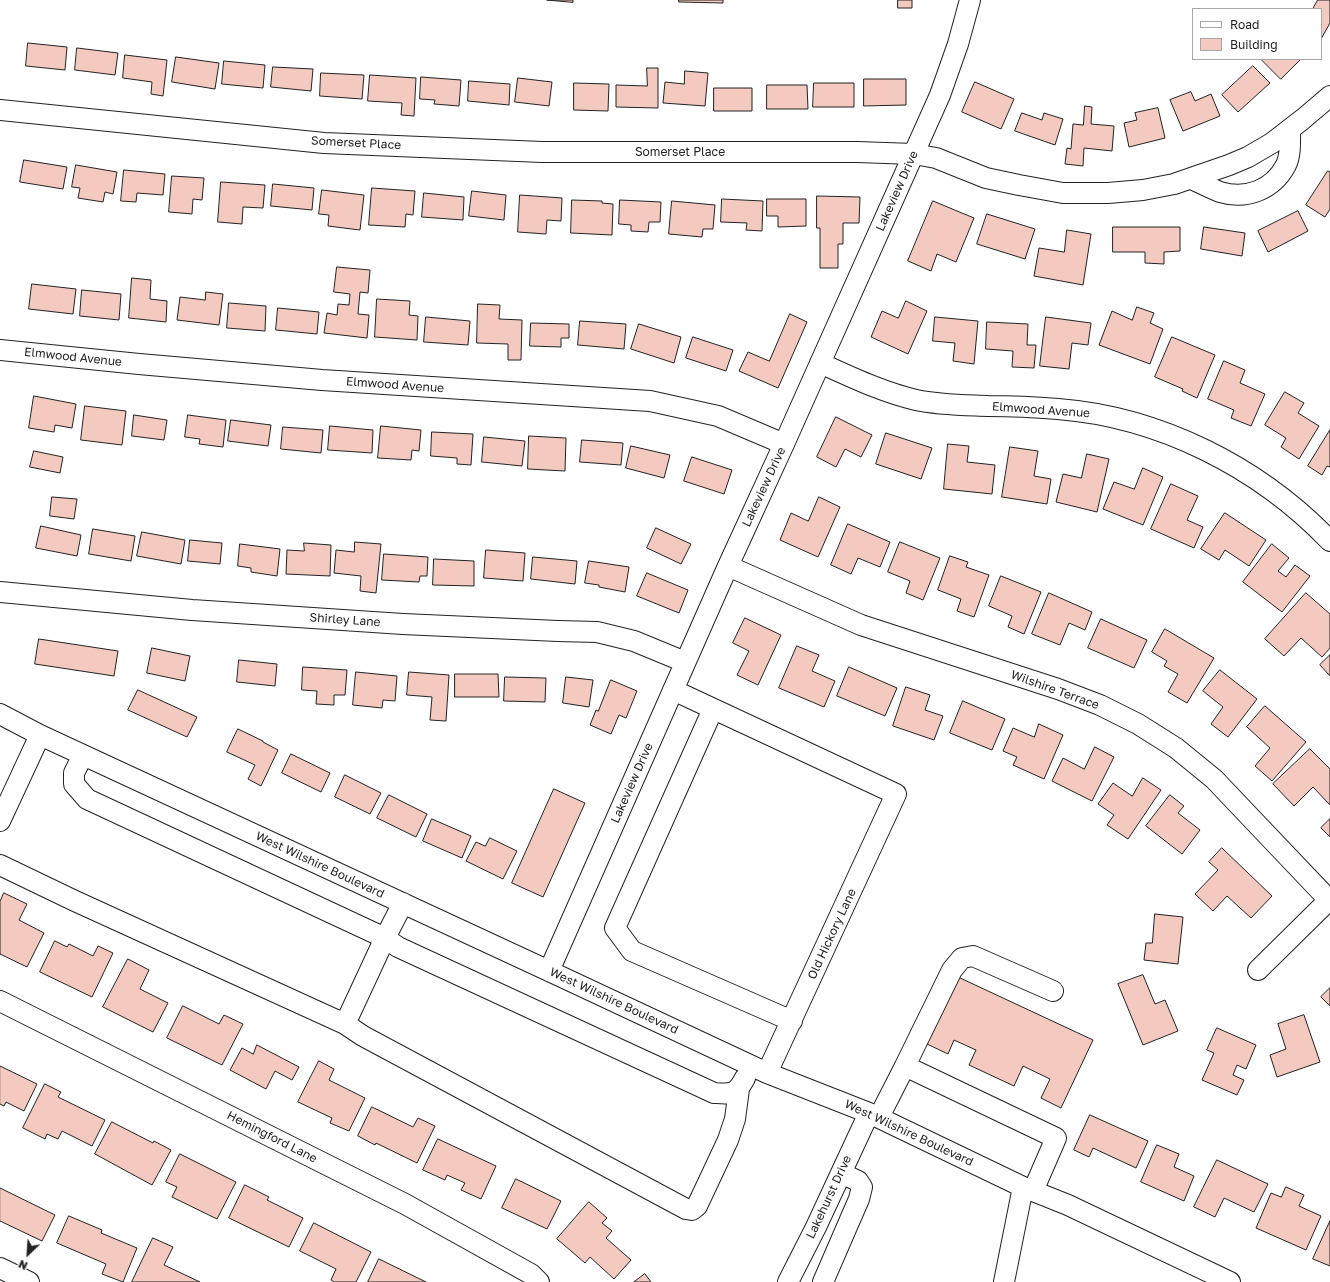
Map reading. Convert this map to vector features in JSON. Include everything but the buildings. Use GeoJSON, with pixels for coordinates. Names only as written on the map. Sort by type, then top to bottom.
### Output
{"type":"FeatureCollection","features":[{"type":"Feature","properties":{"kind":"street","name":"Lakeview Drive"},"geometry":{"type":"LineString","coordinates":[[549,971],[685,662],[940,95],[958,44],[970,0]]}},
{"type":"Feature","properties":{"kind":"street","name":"Somerset Place"},"geometry":{"type":"LineString","coordinates":[[0,110],[324,143],[542,152],[842,152],[914,154],[936,158],[986,178],[1019,185],[1063,193],[1108,193],[1142,190],[1191,179],[1248,156],[1272,143],[1330,96]]}},
{"type":"Feature","properties":{"kind":"street"},"geometry":{"type":"LineString","coordinates":[[1191,179],[1220,192],[1239,195],[1253,194],[1267,187],[1277,178],[1286,165],[1290,152],[1290,129]]}},
{"type":"Feature","properties":{"kind":"street","name":"Elmwood Avenue"},"geometry":{"type":"LineString","coordinates":[[0,350],[147,365],[322,380],[650,401],[718,416],[784,444]]}},
{"type":"Feature","properties":{"kind":"street","name":"Elmwood Avenue"},"geometry":{"type":"LineString","coordinates":[[820,363],[881,390],[917,400],[959,405],[1026,407],[1092,413],[1127,420],[1160,431],[1191,443],[1226,460],[1251,475],[1286,501],[1330,541]]}},
{"type":"Feature","properties":{"kind":"street","name":"Wilshire Terrace"},"geometry":{"type":"LineString","coordinates":[[728,566],[861,626],[1058,690],[1100,706],[1138,724],[1176,748],[1214,779],[1330,901],[1258,970]]}},
{"type":"Feature","properties":{"kind":"street","name":"Shirley Lane"},"geometry":{"type":"LineString","coordinates":[[0,592],[192,610],[396,624],[597,632],[634,641],[685,662]]}},
{"type":"Feature","properties":{"kind":"street"},"geometry":{"type":"LineString","coordinates":[[673,690],[713,709],[615,928],[632,951],[792,1021]]}},
{"type":"Feature","properties":{"kind":"street","name":"Old Hickory Lane"},"geometry":{"type":"LineString","coordinates":[[345,1024],[363,1036],[686,1209],[692,1210],[697,1206],[728,1140],[735,1119],[739,1089],[759,1070],[792,1021],[896,794],[713,709]]}},
{"type":"Feature","properties":{"kind":"street","name":"West Wilshire Boulevard"},"geometry":{"type":"LineString","coordinates":[[0,714],[40,736],[549,971],[759,1070],[874,1115],[1028,1189],[1068,1205],[1230,1282]]}},
{"type":"Feature","properties":{"kind":"street"},"geometry":{"type":"LineString","coordinates":[[0,821],[40,736]]}},
{"type":"Feature","properties":{"kind":"street"},"geometry":{"type":"LineString","coordinates":[[83,756],[74,773],[74,784],[87,800],[368,929],[405,951],[714,1093],[729,1094],[739,1089]]}},
{"type":"Feature","properties":{"kind":"street"},"geometry":{"type":"LineString","coordinates":[[0,865],[345,1024],[402,903]]}},
{"type":"Feature","properties":{"kind":"street","name":"Lakehurst Drive"},"geometry":{"type":"LineString","coordinates":[[788,1282],[840,1173],[905,1066],[952,970],[962,958],[973,956],[1053,992]]}},
{"type":"Feature","properties":{"kind":"street","name":"Hemingford Lane"},"geometry":{"type":"LineString","coordinates":[[0,1001],[405,1204],[531,1274],[539,1282]]}},
{"type":"Feature","properties":{"kind":"street"},"geometry":{"type":"LineString","coordinates":[[905,1066],[1056,1138],[1028,1189],[1004,1282]]}},
{"type":"Feature","properties":{"kind":"street"},"geometry":{"type":"LineString","coordinates":[[823,1282],[859,1199],[862,1187],[858,1181],[840,1173]]}},
{"type":"Feature","properties":{"kind":"street"},"geometry":{"type":"LineString","coordinates":[[0,1268],[29,1282]]}}]}
